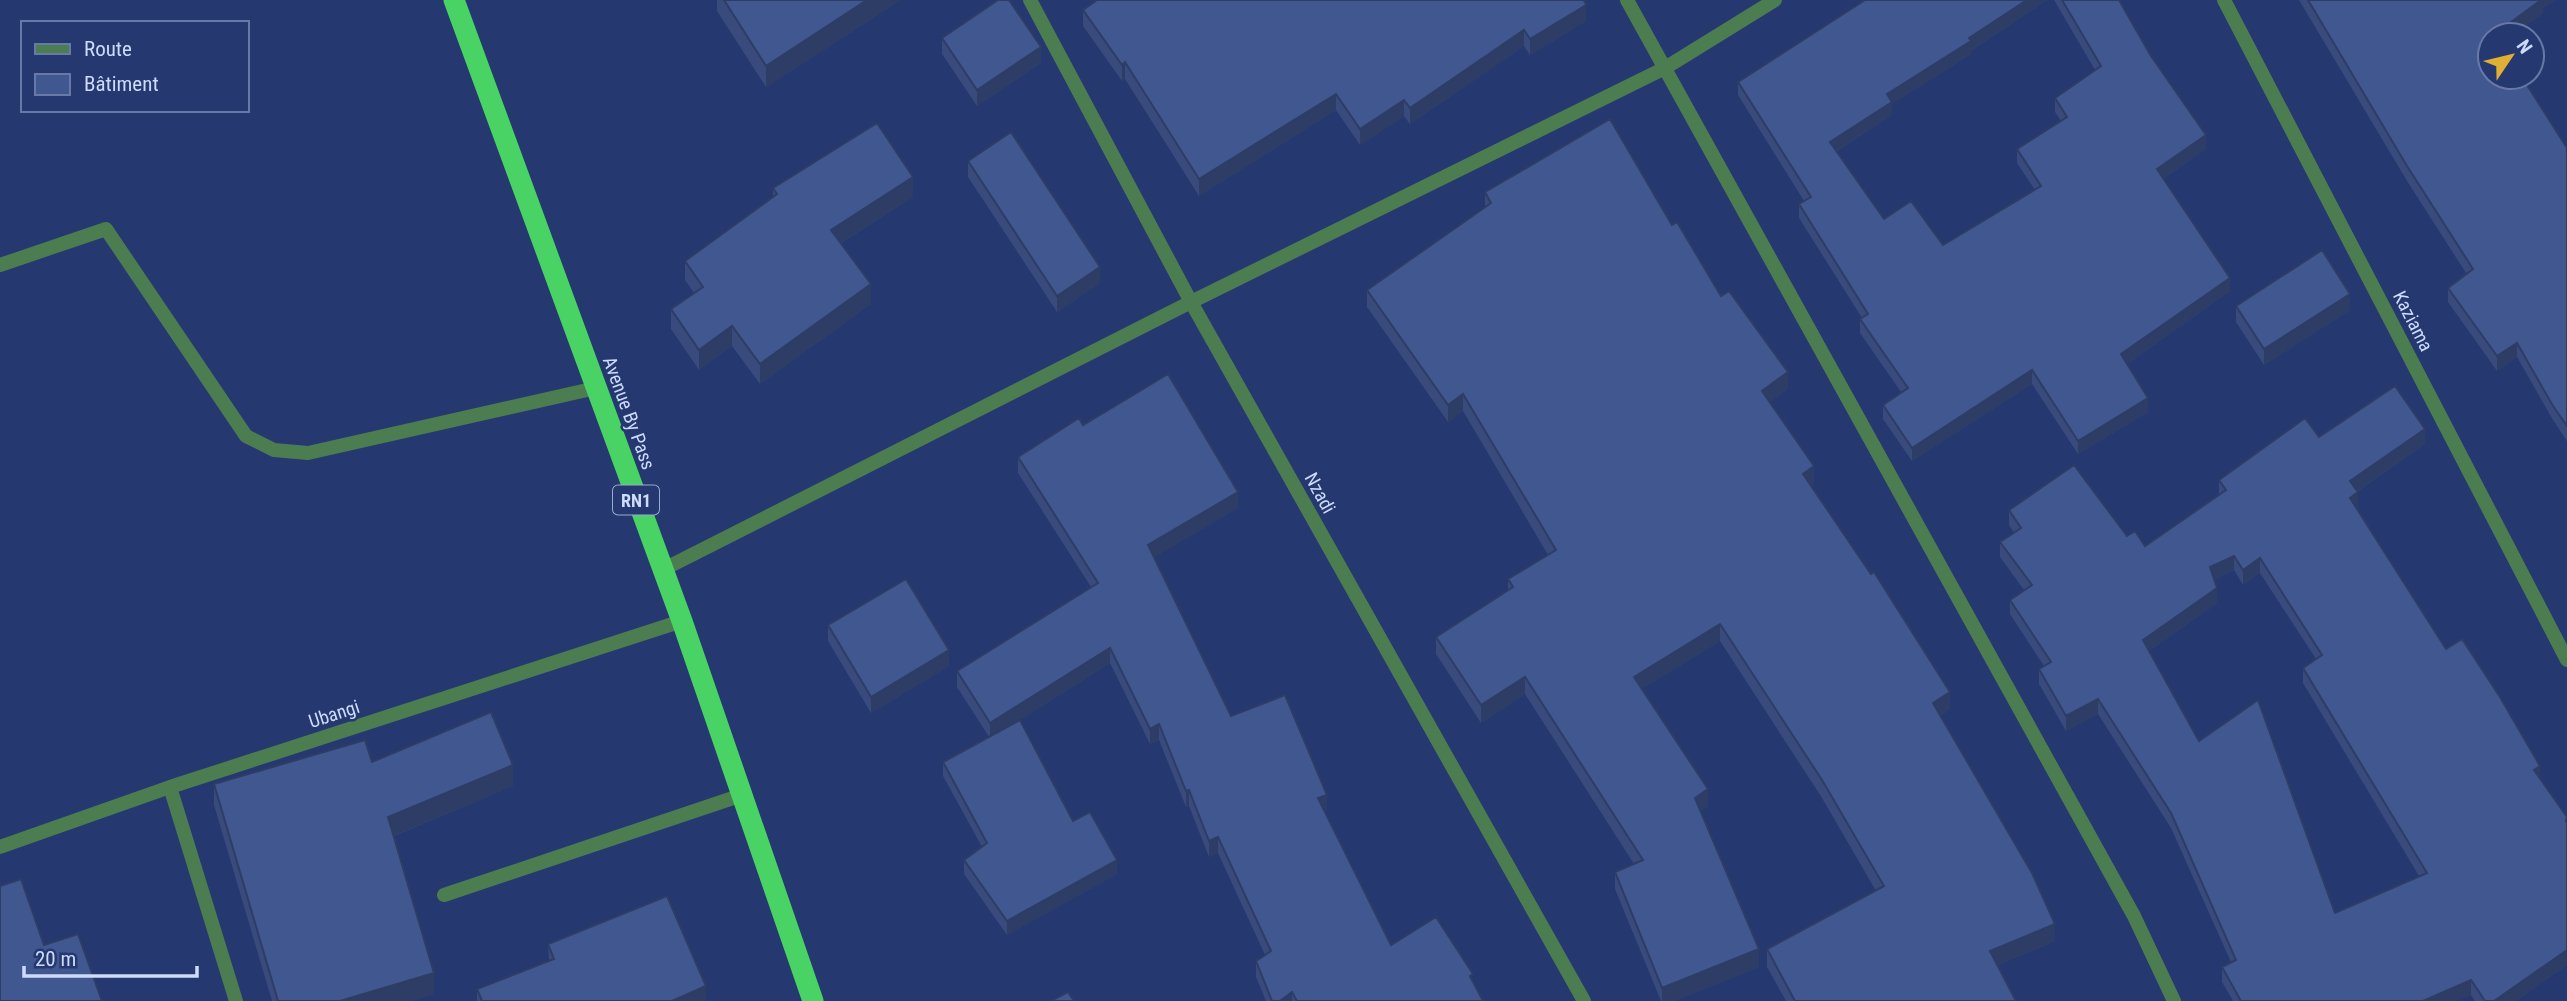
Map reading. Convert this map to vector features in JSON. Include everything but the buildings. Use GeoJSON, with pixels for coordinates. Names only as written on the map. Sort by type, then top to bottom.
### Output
{"type":"FeatureCollection","features":[{"type":"Feature","properties":{"kind":"highway","name":"Avenue By Pass"},"geometry":{"type":"LineString","coordinates":[[454,0],[682,621],[813,1001]]}},
{"type":"Feature","properties":{"kind":"street","name":"Nzadi"},"geometry":{"type":"LineString","coordinates":[[1030,0],[1191,302],[1584,1001]]}},
{"type":"Feature","properties":{"kind":"street"},"geometry":{"type":"LineString","coordinates":[[1627,0],[2134,916],[2174,1001]]}},
{"type":"Feature","properties":{"kind":"street"},"geometry":{"type":"LineString","coordinates":[[662,570],[1191,302],[1665,68],[1775,0]]}},
{"type":"Feature","properties":{"kind":"street","name":"Kaziama"},"geometry":{"type":"LineString","coordinates":[[2224,0],[2567,660]]}},
{"type":"Feature","properties":{"kind":"street"},"geometry":{"type":"LineString","coordinates":[[0,265],[106,229],[246,436],[274,450],[308,453],[596,388]]}},
{"type":"Feature","properties":{"kind":"street","name":"Ubangi"},"geometry":{"type":"LineString","coordinates":[[0,848],[170,787],[682,621]]}},
{"type":"Feature","properties":{"kind":"street"},"geometry":{"type":"LineString","coordinates":[[170,787],[236,1001]]}},
{"type":"Feature","properties":{"kind":"street"},"geometry":{"type":"LineString","coordinates":[[444,895],[741,795]]}}]}
